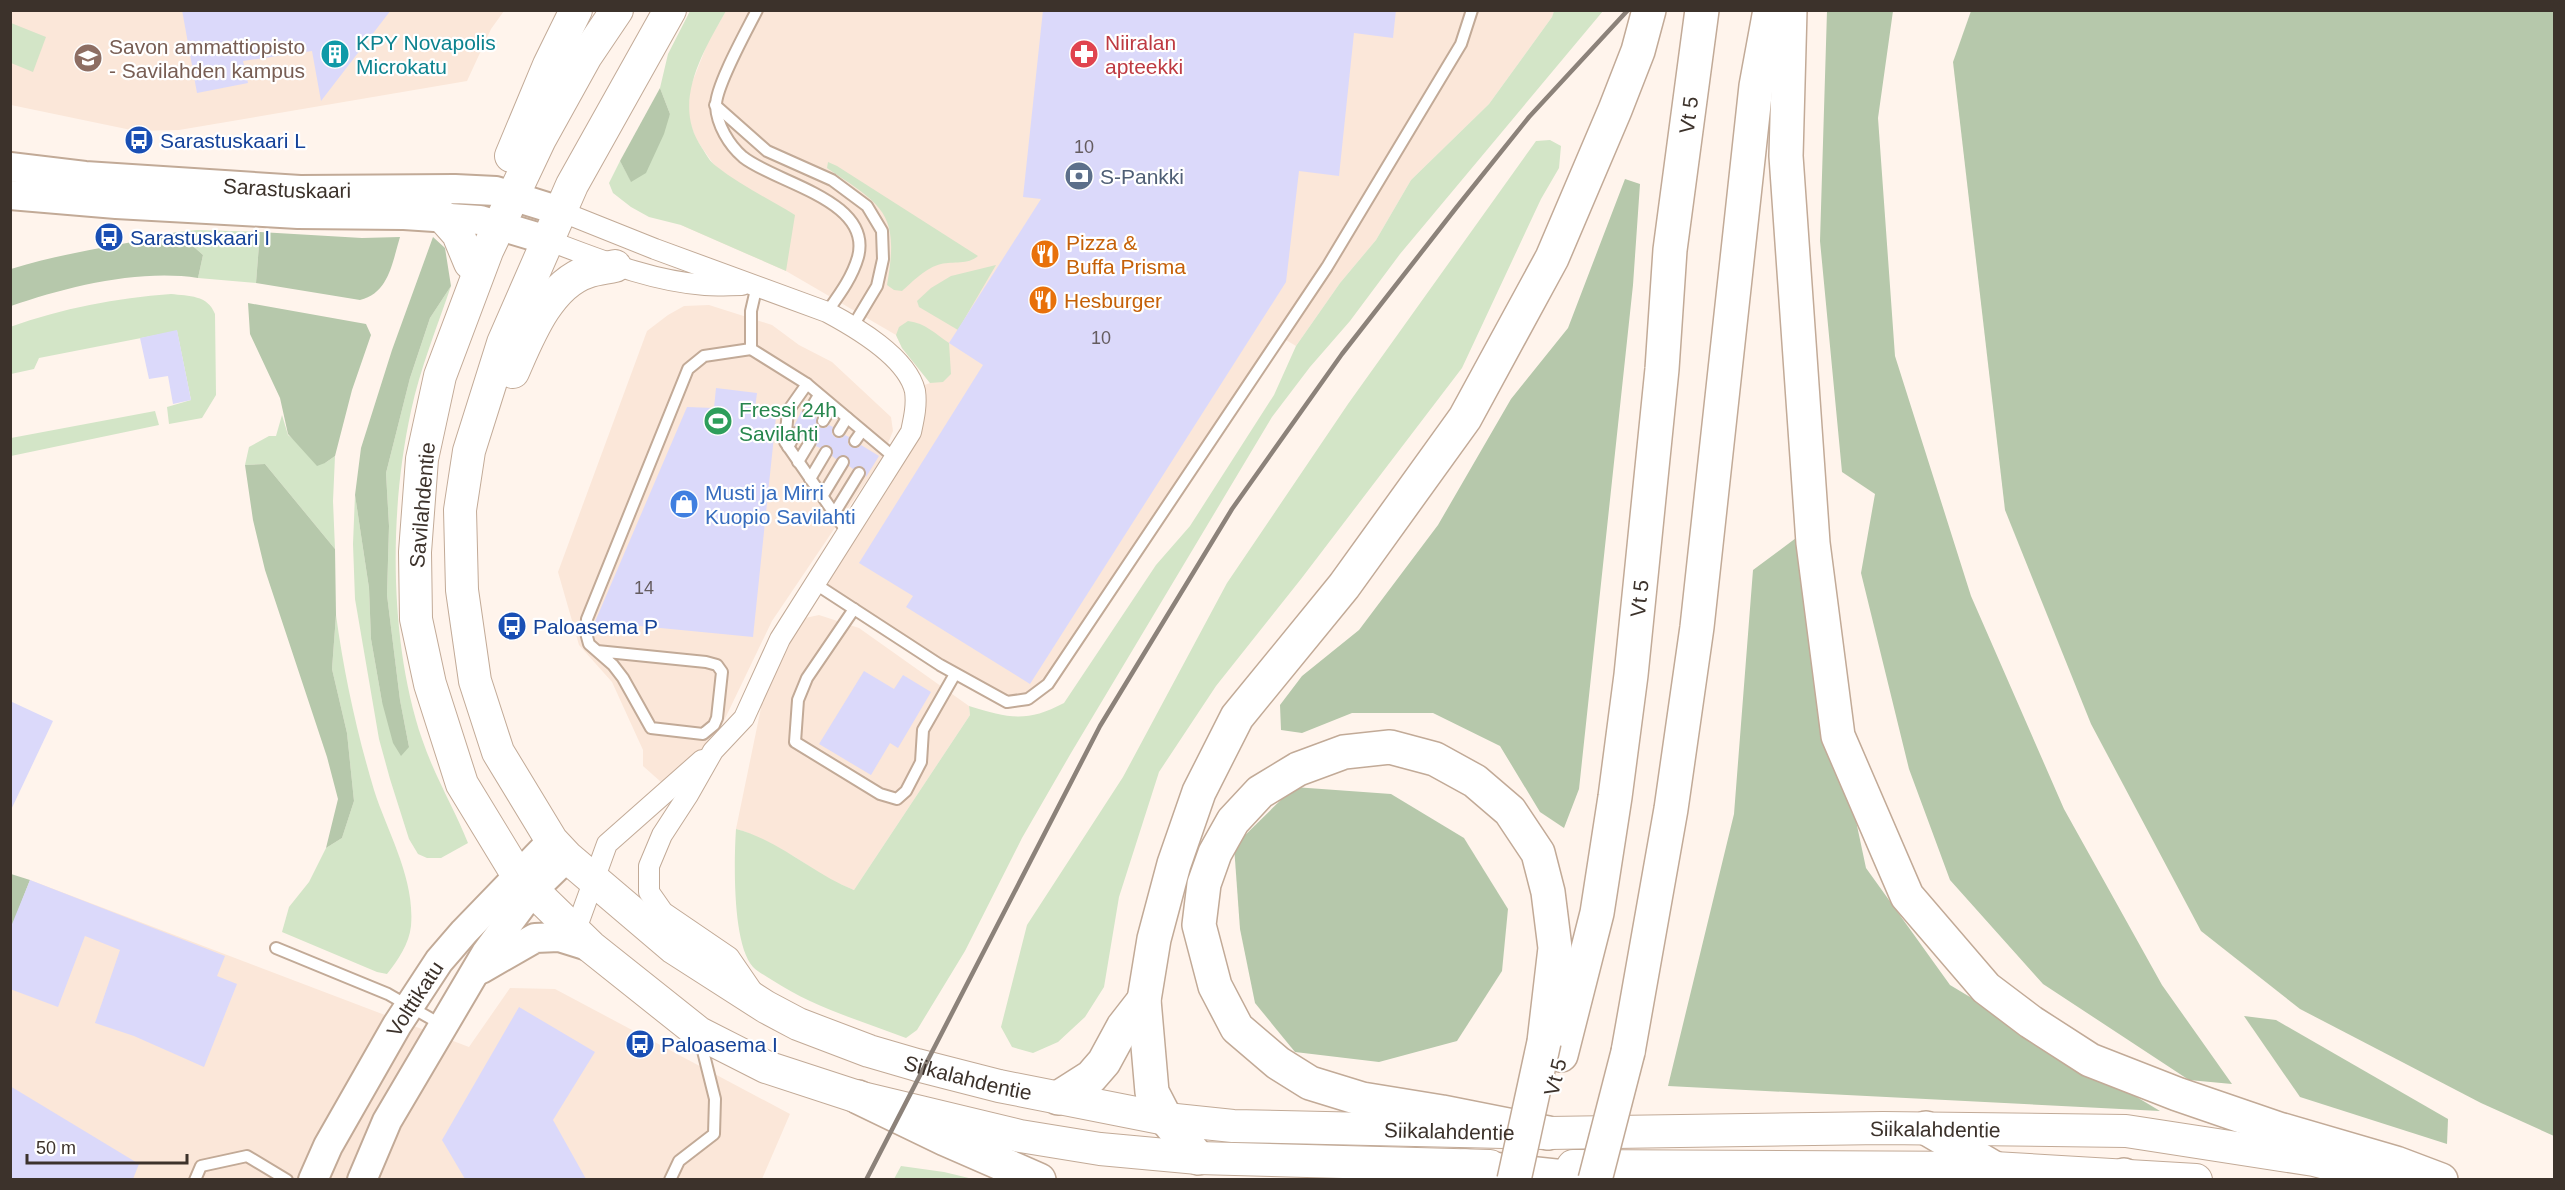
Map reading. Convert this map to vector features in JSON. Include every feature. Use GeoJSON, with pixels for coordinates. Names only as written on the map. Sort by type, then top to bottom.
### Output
{"type":"FeatureCollection","features":[{"type":"Feature","properties":{"kind":"highway"},"geometry":{"type":"LineString","coordinates":[[1198,1158],[1166,1119],[1152,1092],[1144,1000],[1154,939],[1173,864],[1199,792],[1237,717],[1344,586],[1466,418],[1552,258],[1638,51],[1648,10]]}},
{"type":"Feature","properties":{"kind":"highway","name":"Vt 5"},"geometry":{"type":"LineString","coordinates":[[1530,1179],[1552,1049],[1597,913],[1617,786],[1631,675],[1662,369],[1670,250],[1702,10]]}},
{"type":"Feature","properties":{"kind":"highway"},"geometry":{"type":"LineString","coordinates":[[1614,1179],[1697,627],[1756,86],[1770,10]]}},
{"type":"Feature","properties":{"kind":"highway"},"geometry":{"type":"LineString","coordinates":[[1790,10],[1786,156],[1813,543],[1835,714],[1838,736],[1907,896],[1986,988],[2031,1022],[2090,1060],[2188,1098],[2279,1129],[2396,1163],[2441,1179]]}},
{"type":"Feature","properties":{"kind":"highway"},"geometry":{"type":"LineString","coordinates":[[1514,1179],[1552,1049],[1555,948],[1548,892],[1538,853],[1510,811],[1475,781],[1435,759],[1390,747],[1344,752],[1298,769],[1260,792],[1233,821],[1215,854],[1204,884],[1199,925],[1215,986],[1237,1028],[1278,1063],[1310,1083],[1362,1100],[1442,1112],[1548,1133]]}},
{"type":"Feature","properties":{"kind":"highway"},"geometry":{"type":"LineString","coordinates":[[1058,1098],[1091,1077],[1104,1062],[1123,1027],[1144,1000]]}},
{"type":"Feature","properties":{"kind":"highway"},"geometry":{"type":"LineString","coordinates":[[1464,1166],[1594,1179],[1633,1052]]}},
{"type":"Feature","properties":{"kind":"highway"},"geometry":{"type":"LineString","coordinates":[[858,1097],[945,1139],[1039,1179]]}},
{"type":"Feature","properties":{"kind":"highway"},"geometry":{"type":"LineString","coordinates":[[1926,1128],[1996,1174]]}},
{"type":"Feature","properties":{"kind":"main road"},"geometry":{"type":"LineString","coordinates":[[506,194],[549,65],[576,10]]}},
{"type":"Feature","properties":{"kind":"main road","name":"Savilahdentie"},"geometry":{"type":"LineString","coordinates":[[525,883],[462,784],[430,684],[416,619],[415,552],[422,459],[440,376],[487,251],[493,223],[506,194],[540,139],[586,56],[616,10]]}},
{"type":"Feature","properties":{"kind":"main road","name":"Savilahdentie"},"geometry":{"type":"LineString","coordinates":[[560,849],[498,752],[475,681],[462,590],[460,510],[469,451],[503,343],[572,184],[670,13]]}},
{"type":"Feature","properties":{"kind":"main road"},"geometry":{"type":"LineString","coordinates":[[443,218],[458,234],[470,263],[469,299]]}},
{"type":"Feature","properties":{"kind":"main road"},"geometry":{"type":"LineString","coordinates":[[470,263],[493,223]]}},
{"type":"Feature","properties":{"kind":"main road"},"geometry":{"type":"LineString","coordinates":[[469,451],[488,430],[529,337],[562,288],[585,272],[615,266]]}},
{"type":"Feature","properties":{"kind":"main road","name":"Siikalahdentie"},"geometry":{"type":"LineString","coordinates":[[560,849],[674,948],[798,1024],[869,1051],[999,1086],[1166,1119],[1233,1126],[1548,1133],[1926,1128],[2126,1131],[2314,1160],[2393,1179]]}},
{"type":"Feature","properties":{"kind":"main road","name":"Siikalahdentie"},"geometry":{"type":"LineString","coordinates":[[525,883],[583,939],[699,1033],[766,1067],[858,1097],[1020,1136],[1100,1149],[1198,1158],[1464,1166],[2196,1179]]}},
{"type":"Feature","properties":{"kind":"street","name":"Sarastuskaari"},"geometry":{"type":"LineString","coordinates":[[10,167],[85,176],[300,190],[455,189],[506,194],[560,211]]}},
{"type":"Feature","properties":{"kind":"street","name":"Sarastuskaari"},"geometry":{"type":"LineString","coordinates":[[10,195],[116,204],[443,218],[493,223],[547,240]]}},
{"type":"Feature","properties":{"kind":"street"},"geometry":{"type":"LineString","coordinates":[[560,211],[655,249],[827,312],[853,326],[880,346],[904,370],[914,389],[916,411],[911,432],[896,458],[780,639],[744,718],[713,750],[607,844],[594,880],[583,939]]}},
{"type":"Feature","properties":{"kind":"street"},"geometry":{"type":"LineString","coordinates":[[547,240],[615,266],[661,278],[705,285],[757,285]]}},
{"type":"Feature","properties":{"kind":"street"},"geometry":{"type":"LineString","coordinates":[[713,750],[662,835],[649,866],[649,892],[663,912],[729,957],[761,1003]]}},
{"type":"Feature","properties":{"kind":"street","name":"Volttikatu"},"geometry":{"type":"LineString","coordinates":[[313,1179],[328,1146],[409,1006],[445,954],[560,849]]}},
{"type":"Feature","properties":{"kind":"street","name":"Volttikatu"},"geometry":{"type":"LineString","coordinates":[[362,1179],[387,1121],[477,971],[525,883]]}},
{"type":"Feature","properties":{"kind":"street","name":"Volttikatu"},"geometry":{"type":"LineString","coordinates":[[477,971],[535,938],[583,939]]}},
{"type":"Feature","properties":{"kind":"lane"},"geometry":{"type":"LineString","coordinates":[[757,10],[724,78],[715,105],[721,131],[743,157],[841,208],[858,235],[859,255],[853,270],[844,288],[827,312]]}},
{"type":"Feature","properties":{"kind":"lane"},"geometry":{"type":"LineString","coordinates":[[814,583],[955,674],[1007,702],[1028,699],[1048,684],[1327,267],[1461,44],[1472,10]]}},
{"type":"Feature","properties":{"kind":"lane"},"geometry":{"type":"LineString","coordinates":[[715,105],[767,151],[831,180],[867,206],[882,231],[883,259],[877,286],[853,326]]}},
{"type":"Feature","properties":{"kind":"lane"},"geometry":{"type":"LineString","coordinates":[[751,349],[751,311],[757,285]]}},
{"type":"Feature","properties":{"kind":"lane"},"geometry":{"type":"LineString","coordinates":[[597,651],[717,665],[722,672],[717,718],[714,725],[703,734],[651,728],[623,678],[613,665],[597,651],[589,644],[586,633],[587,619],[688,369],[704,356],[751,349],[807,384],[862,430],[874,447],[896,458]]}},
{"type":"Feature","properties":{"kind":"lane"},"geometry":{"type":"LineString","coordinates":[[807,384],[788,411],[784,442],[847,532]]}},
{"type":"Feature","properties":{"kind":"lane"},"geometry":{"type":"LineString","coordinates":[[809,412],[819,395]]}},
{"type":"Feature","properties":{"kind":"lane"},"geometry":{"type":"LineString","coordinates":[[823,421],[832,405]]}},
{"type":"Feature","properties":{"kind":"lane"},"geometry":{"type":"LineString","coordinates":[[839,431],[847,418]]}},
{"type":"Feature","properties":{"kind":"lane"},"geometry":{"type":"LineString","coordinates":[[855,441],[862,430]]}},
{"type":"Feature","properties":{"kind":"lane"},"geometry":{"type":"LineString","coordinates":[[788,447],[796,433]]}},
{"type":"Feature","properties":{"kind":"lane"},"geometry":{"type":"LineString","coordinates":[[798,462],[810,442]]}},
{"type":"Feature","properties":{"kind":"lane"},"geometry":{"type":"LineString","coordinates":[[810,479],[826,452]]}},
{"type":"Feature","properties":{"kind":"lane"},"geometry":{"type":"LineString","coordinates":[[823,495],[843,462]]}},
{"type":"Feature","properties":{"kind":"lane"},"geometry":{"type":"LineString","coordinates":[[835,512],[859,473]]}},
{"type":"Feature","properties":{"kind":"lane"},"geometry":{"type":"LineString","coordinates":[[854,609],[807,678],[798,700],[795,742],[880,794],[897,799],[906,790],[921,762],[923,730],[955,674]]}},
{"type":"Feature","properties":{"kind":"lane"},"geometry":{"type":"LineString","coordinates":[[717,718],[744,718]]}},
{"type":"Feature","properties":{"kind":"lane"},"geometry":{"type":"LineString","coordinates":[[276,948],[387,994],[443,1025]]}},
{"type":"Feature","properties":{"kind":"lane"},"geometry":{"type":"LineString","coordinates":[[670,1179],[679,1161],[714,1134],[714,1099],[699,1033]]}},
{"type":"Feature","properties":{"kind":"lane"},"geometry":{"type":"LineString","coordinates":[[195,1179],[201,1166],[247,1156],[287,1179]]}},
{"type":"Feature","properties":{"kind":"shaded area"},"geometry":{"type":"Polygon","coordinates":[[[10,11],[504,11],[491,29],[467,81],[179,130],[136,131],[11,105],[10,11]]]}},
{"type":"Feature","properties":{"kind":"shaded area"},"geometry":{"type":"Polygon","coordinates":[[[726,11],[1554,11],[1489,104],[1411,180],[1376,240],[1340,283],[1296,346],[1281,337],[1048,684],[1028,699],[1007,702],[814,583],[889,468],[914,389],[930,383],[902,348],[896,335],[786,271],[681,225],[714,165],[696,139],[688,117],[690,88],[708,42],[726,11]]]}},
{"type":"Feature","properties":{"kind":"shaded area"},"geometry":{"type":"Polygon","coordinates":[[[709,305],[772,325],[799,345],[832,362],[891,417],[893,431],[882,458],[772,621],[695,781],[661,782],[643,766],[643,750],[612,682],[579,645],[558,572],[647,331],[684,306],[709,305]]]}},
{"type":"Feature","properties":{"kind":"shaded area"},"geometry":{"type":"Polygon","coordinates":[[[819,615],[859,628],[969,706],[970,715],[854,890],[830,880],[795,857],[736,829],[762,703],[793,631],[805,618],[819,615]]]}},
{"type":"Feature","properties":{"kind":"shaded area"},"geometry":{"type":"Polygon","coordinates":[[[30,880],[469,1047],[510,988],[555,989],[790,1114],[762,1179],[11,1179],[10,929],[30,880]]]}},
{"type":"Feature","properties":{"kind":"green space"},"geometry":{"type":"Polygon","coordinates":[[[690,11],[726,11],[708,43],[694,78],[689,113],[693,131],[708,158],[714,164],[745,186],[795,215],[786,271],[681,225],[649,217],[613,193],[609,183],[620,161],[631,181],[670,114],[660,88],[668,54],[690,11]]]}},
{"type":"Feature","properties":{"kind":"green space"},"geometry":{"type":"Polygon","coordinates":[[[1554,11],[1603,11],[1400,254],[1350,321],[1310,367],[1272,417],[1071,753],[1022,838],[965,951],[917,1030],[906,1038],[855,1019],[788,990],[755,969],[746,956],[738,921],[735,880],[736,829],[767,841],[854,890],[970,715],[969,706],[1007,716],[1028,716],[1039,714],[1064,703],[1156,565],[1190,526],[1274,395],[1296,346],[1340,283],[1376,240],[1411,180],[1489,104],[1554,11]]]}},
{"type":"Feature","properties":{"kind":"green space"},"geometry":{"type":"Polygon","coordinates":[[[1827,11],[1893,11],[1878,118],[1895,356],[1971,596],[2064,809],[2162,985],[2232,1084],[2189,1080],[2043,984],[1950,880],[1909,769],[1861,573],[1875,494],[1842,472],[1820,241],[1827,11]]]}},
{"type":"Feature","properties":{"kind":"green space"},"geometry":{"type":"Polygon","coordinates":[[[1971,11],[2554,11],[2554,1136],[2481,1103],[2300,1009],[2201,931],[2091,724],[2005,510],[1953,62],[1971,11]]]}},
{"type":"Feature","properties":{"kind":"green space"},"geometry":{"type":"Polygon","coordinates":[[[11,23],[46,37],[33,72],[11,63],[11,23]]]}},
{"type":"Feature","properties":{"kind":"green space"},"geometry":{"type":"Polygon","coordinates":[[[660,88],[670,114],[664,134],[646,173],[631,182],[620,161],[660,88]]]}},
{"type":"Feature","properties":{"kind":"green space"},"geometry":{"type":"Polygon","coordinates":[[[1550,140],[1561,146],[1559,168],[1541,199],[1462,368],[1216,686],[1159,772],[1119,897],[1104,987],[1085,1017],[1058,1042],[1033,1053],[1012,1047],[1001,1027],[1027,925],[1123,777],[1227,583],[1348,404],[1536,141],[1550,140]]]}},
{"type":"Feature","properties":{"kind":"green space"},"geometry":{"type":"Polygon","coordinates":[[[828,162],[978,256],[965,262],[946,263],[930,268],[902,291],[894,290],[887,285],[891,241],[883,213],[862,192],[827,168],[828,162]]]}},
{"type":"Feature","properties":{"kind":"green space"},"geometry":{"type":"Polygon","coordinates":[[[1625,179],[1640,184],[1633,285],[1579,789],[1564,828],[1540,812],[1500,746],[1433,713],[1352,713],[1302,733],[1281,730],[1280,705],[1302,676],[1359,630],[1438,525],[1511,399],[1568,328],[1625,179]]]}},
{"type":"Feature","properties":{"kind":"green space"},"geometry":{"type":"Polygon","coordinates":[[[198,230],[260,232],[256,283],[198,278],[203,255],[177,232],[198,230]]]}},
{"type":"Feature","properties":{"kind":"green space"},"geometry":{"type":"Polygon","coordinates":[[[177,232],[203,255],[198,278],[151,276],[127,278],[79,286],[11,306],[11,269],[52,258],[177,232]]]}},
{"type":"Feature","properties":{"kind":"green space"},"geometry":{"type":"Polygon","coordinates":[[[260,232],[362,238],[400,237],[388,276],[383,284],[370,296],[360,300],[256,283],[260,232]]]}},
{"type":"Feature","properties":{"kind":"green space"},"geometry":{"type":"Polygon","coordinates":[[[433,237],[445,248],[451,286],[430,318],[410,378],[386,473],[389,526],[387,595],[400,700],[409,747],[401,756],[393,743],[382,702],[371,639],[369,588],[355,495],[361,448],[392,350],[433,237]]]}},
{"type":"Feature","properties":{"kind":"green space"},"geometry":{"type":"Polygon","coordinates":[[[996,265],[958,330],[919,307],[917,301],[931,288],[951,276],[996,265]]]}},
{"type":"Feature","properties":{"kind":"green space"},"geometry":{"type":"Polygon","coordinates":[[[451,286],[424,364],[411,411],[404,450],[396,533],[398,619],[411,701],[427,752],[468,843],[441,858],[427,858],[418,854],[409,839],[379,739],[355,599],[353,544],[355,495],[369,588],[371,639],[382,702],[409,747],[400,700],[387,595],[389,526],[386,473],[410,378],[430,318],[451,286]]]}},
{"type":"Feature","properties":{"kind":"green space"},"geometry":{"type":"Polygon","coordinates":[[[171,294],[203,300],[208,303],[215,314],[216,395],[202,418],[169,424],[167,407],[191,400],[177,331],[39,358],[34,369],[11,374],[10,327],[50,314],[90,305],[171,294]]]}},
{"type":"Feature","properties":{"kind":"green space"},"geometry":{"type":"Polygon","coordinates":[[[248,303],[366,324],[371,335],[352,390],[335,456],[325,463],[317,466],[288,434],[280,398],[250,334],[248,303]]]}},
{"type":"Feature","properties":{"kind":"green space"},"geometry":{"type":"Polygon","coordinates":[[[908,321],[925,326],[949,343],[951,374],[943,382],[930,383],[902,348],[896,335],[899,327],[908,321]]]}},
{"type":"Feature","properties":{"kind":"green space"},"geometry":{"type":"Polygon","coordinates":[[[155,411],[159,425],[11,456],[11,438],[155,411]]]}},
{"type":"Feature","properties":{"kind":"green space"},"geometry":{"type":"Polygon","coordinates":[[[282,415],[288,435],[325,463],[335,456],[333,501],[335,549],[265,464],[245,465],[249,447],[269,436],[276,436],[282,415]]]}},
{"type":"Feature","properties":{"kind":"green space"},"geometry":{"type":"Polygon","coordinates":[[[265,464],[335,549],[336,615],[332,669],[347,733],[354,801],[342,838],[326,848],[338,799],[327,757],[265,570],[253,520],[245,465],[265,464]]]}},
{"type":"Feature","properties":{"kind":"green space"},"geometry":{"type":"Polygon","coordinates":[[[1796,538],[1866,868],[1950,985],[2160,1111],[1668,1086],[1734,814],[1753,570],[1796,538]]]}},
{"type":"Feature","properties":{"kind":"green space"},"geometry":{"type":"Polygon","coordinates":[[[336,615],[347,681],[362,747],[374,790],[405,873],[409,891],[410,933],[402,952],[387,974],[377,972],[282,932],[289,907],[309,882],[326,848],[342,838],[354,801],[347,733],[332,669],[336,615]]]}},
{"type":"Feature","properties":{"kind":"green space"},"geometry":{"type":"Polygon","coordinates":[[[1294,787],[1391,794],[1464,838],[1508,909],[1502,971],[1457,1041],[1379,1062],[1295,1052],[1255,1003],[1240,929],[1234,846],[1294,787]]]}},
{"type":"Feature","properties":{"kind":"green space"},"geometry":{"type":"Polygon","coordinates":[[[11,874],[30,880],[11,929],[11,874]]]}},
{"type":"Feature","properties":{"kind":"green space"},"geometry":{"type":"Polygon","coordinates":[[[2244,1016],[2276,1020],[2448,1119],[2447,1144],[2300,1097],[2244,1016]]]}},
{"type":"Feature","properties":{"kind":"green space"},"geometry":{"type":"Polygon","coordinates":[[[901,1166],[944,1172],[973,1179],[894,1179],[901,1166]]]}},
{"type":"Feature","properties":{"kind":"building"},"geometry":{"type":"Polygon","coordinates":[[[182,10],[391,10],[321,101],[312,51],[243,61],[248,83],[197,93],[182,10]]]}},
{"type":"Feature","properties":{"kind":"building"},"geometry":{"type":"Polygon","coordinates":[[[1043,10],[1396,10],[1393,38],[1354,33],[1339,176],[1299,171],[1286,282],[1030,684],[906,607],[913,596],[859,563],[983,365],[949,343],[1041,199],[1023,197],[1043,10]]]}},
{"type":"Feature","properties":{"kind":"building"},"geometry":{"type":"Polygon","coordinates":[[[177,330],[191,400],[173,404],[168,376],[149,379],[140,338],[177,330]]]}},
{"type":"Feature","properties":{"kind":"building"},"geometry":{"type":"Polygon","coordinates":[[[716,388],[757,393],[754,415],[776,417],[753,637],[609,623],[594,624],[687,407],[714,408],[716,388]]]}},
{"type":"Feature","properties":{"kind":"building"},"geometry":{"type":"Polygon","coordinates":[[[802,410],[802,415],[806,419],[817,417],[816,424],[820,428],[826,428],[829,425],[833,427],[832,434],[836,438],[842,438],[845,435],[849,437],[848,444],[851,447],[858,448],[861,445],[879,456],[866,477],[863,467],[853,469],[849,466],[847,456],[843,455],[836,459],[832,456],[830,446],[825,445],[820,448],[816,446],[814,436],[802,437],[802,429],[794,426],[802,410]]]}},
{"type":"Feature","properties":{"kind":"building"},"geometry":{"type":"Polygon","coordinates":[[[864,671],[894,689],[903,675],[931,692],[898,748],[890,743],[871,775],[819,744],[864,671]]]}},
{"type":"Feature","properties":{"kind":"building"},"geometry":{"type":"Polygon","coordinates":[[[10,701],[53,721],[10,812],[10,701]]]}},
{"type":"Feature","properties":{"kind":"building"},"geometry":{"type":"Polygon","coordinates":[[[30,880],[225,956],[217,976],[237,984],[204,1067],[134,1036],[95,1023],[120,950],[85,936],[58,1007],[10,989],[10,929],[30,880]]]}},
{"type":"Feature","properties":{"kind":"building"},"geometry":{"type":"Polygon","coordinates":[[[519,1007],[595,1052],[553,1120],[586,1179],[465,1179],[442,1140],[519,1007]]]}},
{"type":"Feature","properties":{"kind":"building"},"geometry":{"type":"Polygon","coordinates":[[[10,1086],[139,1164],[133,1179],[10,1179],[10,1086]]]}},
{"type":"Feature","properties":{"kind":"railway"},"geometry":{"type":"LineString","coordinates":[[866,1180],[1100,726],[1232,509],[1342,354],[1456,208],[1529,117],[1628,10]]}},
{"type":"Feature","properties":{"kind":"place","name":"KPY Novapolis Microkatu"},"geometry":{"type":"Point","coordinates":[335,54]}},
{"type":"Feature","properties":{"kind":"place","name":"Niiralan apteekki"},"geometry":{"type":"Point","coordinates":[1084,54]}},
{"type":"Feature","properties":{"kind":"place","name":"Savon ammattiopisto - Savilahden kampus"},"geometry":{"type":"Point","coordinates":[88,58]}},
{"type":"Feature","properties":{"kind":"place","name":"Sarastuskaari L"},"geometry":{"type":"Point","coordinates":[139,140]}},
{"type":"Feature","properties":{"kind":"place","name":"S-Pankki"},"geometry":{"type":"Point","coordinates":[1079,176]}},
{"type":"Feature","properties":{"kind":"place","name":"Sarastuskaari I"},"geometry":{"type":"Point","coordinates":[109,237]}},
{"type":"Feature","properties":{"kind":"place","name":"Pizza & Buffa Prisma"},"geometry":{"type":"Point","coordinates":[1045,254]}},
{"type":"Feature","properties":{"kind":"place","name":"Hesburger"},"geometry":{"type":"Point","coordinates":[1043,300]}},
{"type":"Feature","properties":{"kind":"place","name":"Fressi 24h Savilahti"},"geometry":{"type":"Point","coordinates":[718,421]}},
{"type":"Feature","properties":{"kind":"place","name":"Musti ja Mirri Kuopio Savilahti"},"geometry":{"type":"Point","coordinates":[684,504]}},
{"type":"Feature","properties":{"kind":"place","name":"Paloasema P"},"geometry":{"type":"Point","coordinates":[512,626]}},
{"type":"Feature","properties":{"kind":"place","name":"Paloasema I"},"geometry":{"type":"Point","coordinates":[640,1044]}}]}
